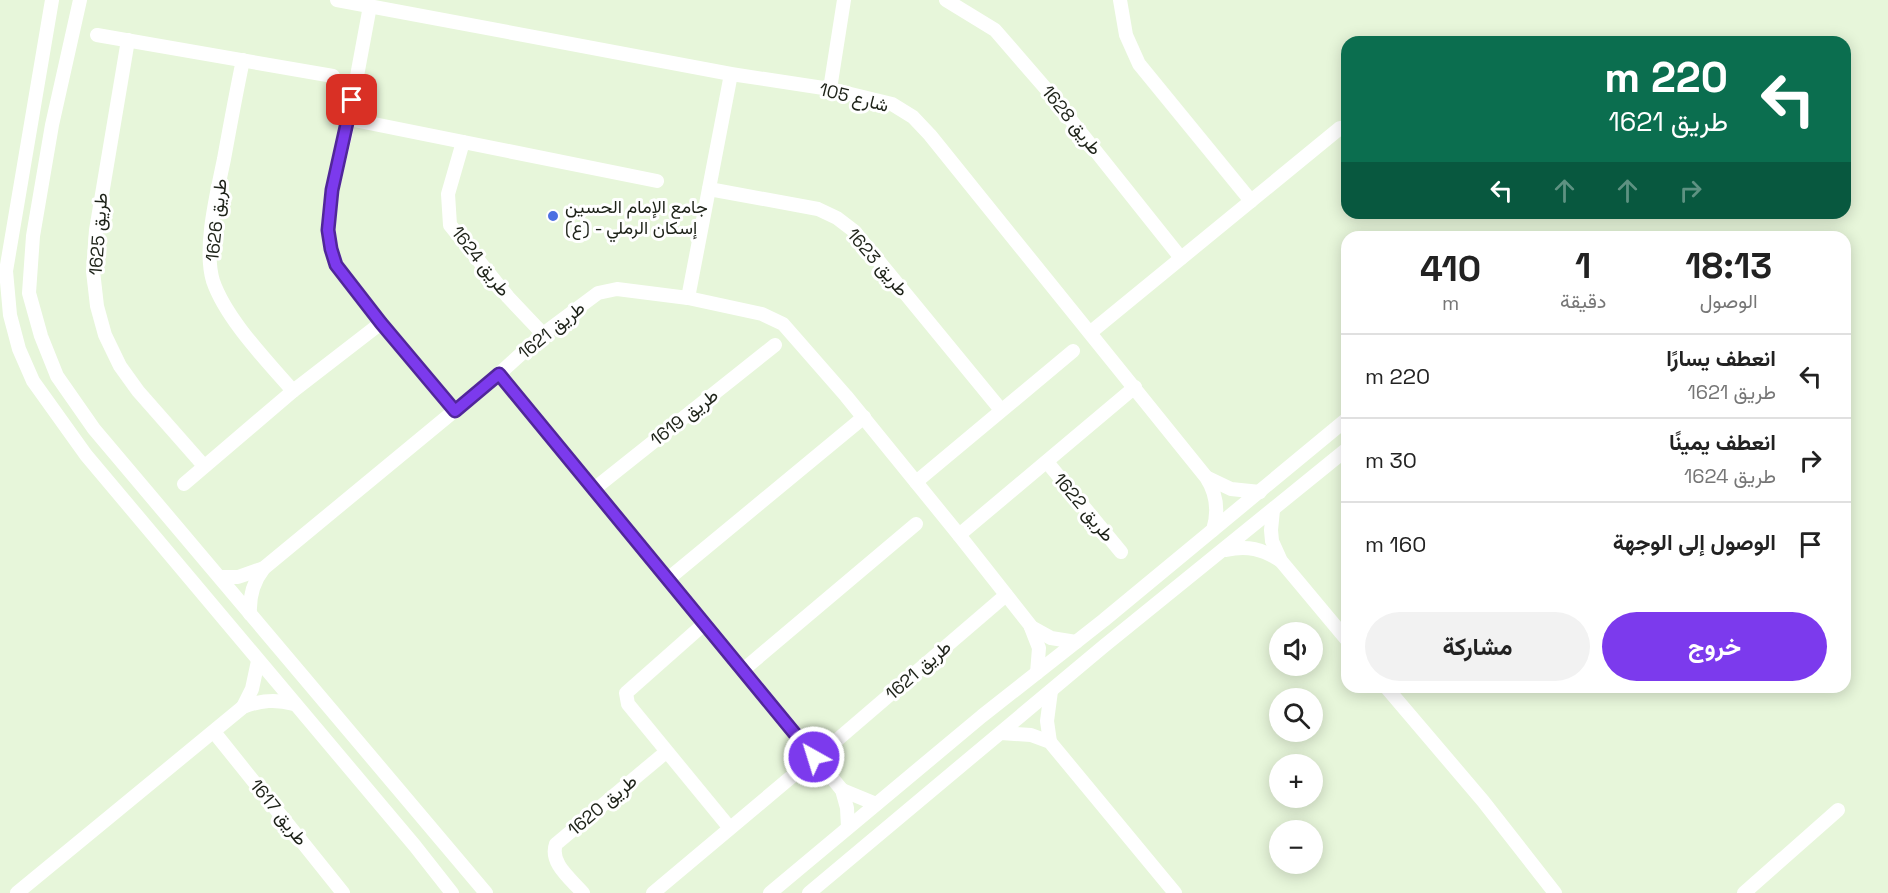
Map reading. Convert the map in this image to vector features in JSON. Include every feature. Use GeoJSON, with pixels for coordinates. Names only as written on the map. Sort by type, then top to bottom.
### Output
{"type":"FeatureCollection","features":[{"type":"Feature","properties":{"kind":"street"},"geometry":{"type":"LineString","coordinates":[[52,0],[6,271],[10,315],[19,349],[33,381],[86,455],[452,893]]}},
{"type":"Feature","properties":{"kind":"street"},"geometry":{"type":"LineString","coordinates":[[80,0],[52,125],[33,236],[29,293],[41,336],[57,376],[94,429],[486,893]]}},
{"type":"Feature","properties":{"kind":"street","name":"شارع 105"},"geometry":{"type":"LineString","coordinates":[[337,0],[731,74],[831,89],[892,104],[913,117],[930,135],[1206,477],[1217,502],[1213,530]]}},
{"type":"Feature","properties":{"kind":"street"},"geometry":{"type":"LineString","coordinates":[[831,89],[844,0]]}},
{"type":"Feature","properties":{"kind":"street","name":"طريق 1628"},"geometry":{"type":"LineString","coordinates":[[946,0],[995,30],[1047,90],[1181,258]]}},
{"type":"Feature","properties":{"kind":"street"},"geometry":{"type":"LineString","coordinates":[[1120,0],[1126,35],[1139,64],[1251,201]]}},
{"type":"Feature","properties":{"kind":"street"},"geometry":{"type":"LineString","coordinates":[[370,6],[349,119],[332,190],[328,230],[331,249],[336,265],[455,411]]}},
{"type":"Feature","properties":{"kind":"street"},"geometry":{"type":"LineString","coordinates":[[97,35],[333,76]]}},
{"type":"Feature","properties":{"kind":"street","name":"طريق 1625"},"geometry":{"type":"LineString","coordinates":[[128,40],[96,230],[93,271],[97,306],[105,335],[120,366],[138,391],[204,466]]}},
{"type":"Feature","properties":{"kind":"street","name":"طريق 1626"},"geometry":{"type":"LineString","coordinates":[[243,60],[214,207],[209,256],[213,281],[227,309],[262,356],[294,391]]}},
{"type":"Feature","properties":{"kind":"street"},"geometry":{"type":"LineString","coordinates":[[688,298],[731,74]]}},
{"type":"Feature","properties":{"kind":"street"},"geometry":{"type":"LineString","coordinates":[[349,119],[657,181]]}},
{"type":"Feature","properties":{"kind":"street"},"geometry":{"type":"LineString","coordinates":[[1091,332],[1340,128]]}},
{"type":"Feature","properties":{"kind":"street","name":"طريق 1624"},"geometry":{"type":"LineString","coordinates":[[462,142],[448,194],[450,225],[508,297],[543,334]]}},
{"type":"Feature","properties":{"kind":"street","name":"طريق 1623"},"geometry":{"type":"LineString","coordinates":[[709,189],[818,209],[837,218],[854,231],[1001,410]]}},
{"type":"Feature","properties":{"kind":"street","name":"طريق 1621"},"geometry":{"type":"LineString","coordinates":[[250,614],[251,594],[264,568],[455,411],[543,334],[598,293],[617,289],[688,298],[762,314],[783,324],[864,417],[1030,625],[1039,648],[1037,672]]}},
{"type":"Feature","properties":{"kind":"street"},"geometry":{"type":"LineString","coordinates":[[184,484],[294,391],[381,323]]}},
{"type":"Feature","properties":{"kind":"street","name":"طريق 1619"},"geometry":{"type":"LineString","coordinates":[[594,489],[775,345]]}},
{"type":"Feature","properties":{"kind":"street"},"geometry":{"type":"LineString","coordinates":[[916,482],[1073,351]]}},
{"type":"Feature","properties":{"kind":"street"},"geometry":{"type":"LineString","coordinates":[[499,374],[842,790],[847,808],[848,827]]}},
{"type":"Feature","properties":{"kind":"street","name":"طريق 1622"},"geometry":{"type":"LineString","coordinates":[[959,535],[1135,387]]}},
{"type":"Feature","properties":{"kind":"street"},"geometry":{"type":"LineString","coordinates":[[668,579],[864,417]]}},
{"type":"Feature","properties":{"kind":"street"},"geometry":{"type":"LineString","coordinates":[[770,893],[1341,424]]}},
{"type":"Feature","properties":{"kind":"street"},"geometry":{"type":"LineString","coordinates":[[809,893],[1341,454]]}},
{"type":"Feature","properties":{"kind":"street","name":"طريق 1622"},"geometry":{"type":"LineString","coordinates":[[1047,462],[1121,552]]}},
{"type":"Feature","properties":{"kind":"street","name":"شارع 105"},"geometry":{"type":"LineString","coordinates":[[1206,477],[1231,489],[1260,492]]}},
{"type":"Feature","properties":{"kind":"street"},"geometry":{"type":"LineString","coordinates":[[1273,510],[1272,541],[1281,561],[1341,633]]}},
{"type":"Feature","properties":{"kind":"street"},"geometry":{"type":"LineString","coordinates":[[743,670],[916,524]]}},
{"type":"Feature","properties":{"kind":"street"},"geometry":{"type":"LineString","coordinates":[[1224,550],[1248,548],[1271,555],[1281,561]]}},
{"type":"Feature","properties":{"kind":"street","name":"طريق 1621"},"geometry":{"type":"LineString","coordinates":[[220,578],[238,577],[264,568]]}},
{"type":"Feature","properties":{"kind":"street","name":"طريق 1621"},"geometry":{"type":"LineString","coordinates":[[830,746],[1006,595]]}},
{"type":"Feature","properties":{"kind":"street"},"geometry":{"type":"LineString","coordinates":[[704,624],[626,693],[628,704],[729,827]]}},
{"type":"Feature","properties":{"kind":"street","name":"طريق 1621"},"geometry":{"type":"LineString","coordinates":[[1030,625],[1051,638],[1076,642]]}},
{"type":"Feature","properties":{"kind":"street"},"geometry":{"type":"LineString","coordinates":[[16,893],[243,707],[252,689],[258,660]]}},
{"type":"Feature","properties":{"kind":"street"},"geometry":{"type":"LineString","coordinates":[[1050,742],[1047,721],[1051,691]]}},
{"type":"Feature","properties":{"kind":"street"},"geometry":{"type":"LineString","coordinates":[[1391,693],[1483,801],[1555,893]]}},
{"type":"Feature","properties":{"kind":"street"},"geometry":{"type":"LineString","coordinates":[[243,707],[263,701],[294,704]]}},
{"type":"Feature","properties":{"kind":"street","name":"طريق 1617"},"geometry":{"type":"LineString","coordinates":[[214,732],[343,893]]}},
{"type":"Feature","properties":{"kind":"street"},"geometry":{"type":"LineString","coordinates":[[1001,733],[1031,735],[1050,742],[1175,893]]}},
{"type":"Feature","properties":{"kind":"street","name":"طريق 1620"},"geometry":{"type":"LineString","coordinates":[[583,893],[554,858],[556,844],[666,752]]}},
{"type":"Feature","properties":{"kind":"street"},"geometry":{"type":"LineString","coordinates":[[653,893],[814,757]]}},
{"type":"Feature","properties":{"kind":"street"},"geometry":{"type":"LineString","coordinates":[[842,790],[876,804]]}},
{"type":"Feature","properties":{"kind":"street"},"geometry":{"type":"LineString","coordinates":[[1744,893],[1838,810]]}},
{"type":"Feature","properties":{"kind":"place","name":"جامع الإمام الحسين (ع) - إسكان الرملي"},"geometry":{"type":"Point","coordinates":[553,216]}},
{"type":"Feature","properties":{"kind":"route"},"geometry":{"type":"LineString","coordinates":[[352,100],[332,190],[328,230],[336,265],[455,411],[499,374],[814,757]]}}]}
